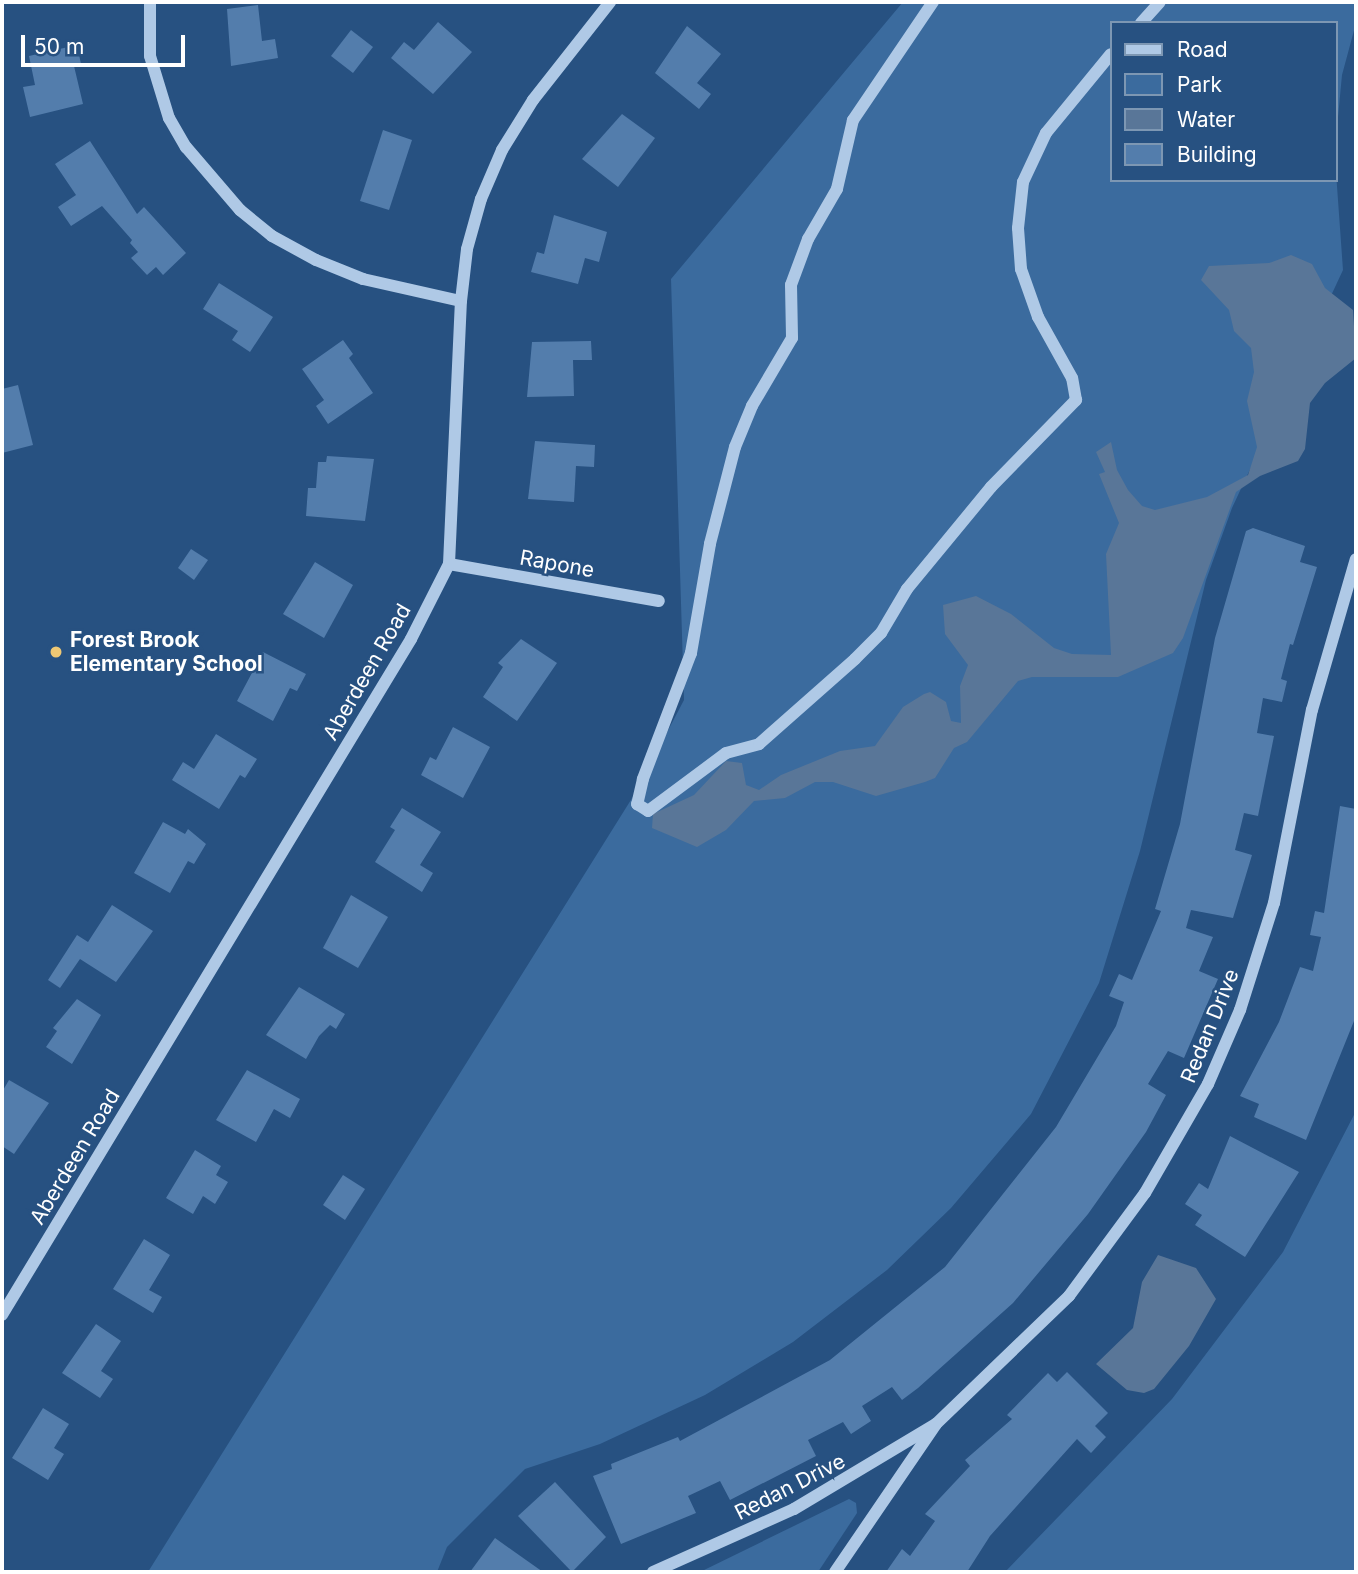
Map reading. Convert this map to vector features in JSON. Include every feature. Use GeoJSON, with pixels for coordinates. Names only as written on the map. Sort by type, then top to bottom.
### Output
{"type":"FeatureCollection","features":[{"type":"Feature","properties":{"kind":"street"},"geometry":{"type":"LineString","coordinates":[[149,2],[150,55],[169,118],[199,164],[240,209],[272,236],[316,260],[363,279],[461,301]]}},
{"type":"Feature","properties":{"kind":"street","name":"Aberdeen Road"},"geometry":{"type":"LineString","coordinates":[[2,1315],[411,639],[449,564],[461,301],[467,249],[481,199],[502,150],[533,100],[610,2]]}},
{"type":"Feature","properties":{"kind":"street"},"geometry":{"type":"LineString","coordinates":[[933,2],[853,121],[837,188],[808,239],[791,285],[792,338],[752,406],[735,447],[708,556],[691,653],[643,779],[637,804],[648,811],[726,754],[759,744],[855,659],[881,633],[907,589],[991,487],[1076,400],[1072,378],[1038,317],[1021,269],[1018,228],[1023,182],[1046,133],[1110,55]]}},
{"type":"Feature","properties":{"kind":"street"},"geometry":{"type":"LineString","coordinates":[[1142,21],[1160,2]]}},
{"type":"Feature","properties":{"kind":"street","name":"Redan Drive"},"geometry":{"type":"LineString","coordinates":[[835,1572],[936,1424],[1069,1296],[1145,1193],[1208,1084],[1240,1010],[1272,912],[1312,710],[1356,559]]}},
{"type":"Feature","properties":{"kind":"street","name":"Rapone"},"geometry":{"type":"LineString","coordinates":[[449,564],[659,601]]}},
{"type":"Feature","properties":{"kind":"street","name":"Redan Drive"},"geometry":{"type":"LineString","coordinates":[[653,1572],[794,1509],[936,1424]]}},
{"type":"Feature","properties":{"kind":"green space"},"geometry":{"type":"Polygon","coordinates":[[[903,2],[1356,2],[1356,23],[1342,75],[1337,128],[1337,21],[1110,21],[1110,182],[1337,182],[1343,270],[1232,508],[1206,580],[1140,851],[1099,983],[1031,1114],[951,1208],[887,1270],[793,1342],[705,1395],[600,1444],[525,1469],[447,1547],[437,1572],[148,1572],[634,795],[684,700],[671,279],[903,2]]]}},
{"type":"Feature","properties":{"kind":"green space"},"geometry":{"type":"Polygon","coordinates":[[[1356,1111],[1356,1572],[1005,1572],[1172,1399],[1283,1252],[1356,1111]]]}},
{"type":"Feature","properties":{"kind":"green space"},"geometry":{"type":"Polygon","coordinates":[[[849,1499],[856,1503],[857,1513],[818,1572],[700,1572],[849,1499]]]}},
{"type":"Feature","properties":{"kind":"water"},"geometry":{"type":"Polygon","coordinates":[[[1291,255],[1312,264],[1325,288],[1353,310],[1356,358],[1325,383],[1310,403],[1305,449],[1298,461],[1260,476],[1236,492],[1183,638],[1173,653],[1118,677],[1032,677],[1018,681],[967,742],[954,748],[935,778],[925,782],[876,796],[833,782],[815,782],[785,798],[754,801],[726,830],[697,847],[652,828],[653,814],[694,795],[726,761],[742,763],[746,785],[759,790],[781,775],[840,751],[875,746],[903,707],[930,692],[946,702],[951,721],[961,723],[960,686],[968,665],[945,634],[943,605],[976,596],[1011,614],[1054,648],[1072,654],[1111,655],[1106,554],[1119,523],[1099,474],[1105,472],[1096,452],[1111,442],[1117,470],[1128,490],[1142,506],[1155,510],[1207,497],[1248,475],[1257,447],[1247,401],[1254,372],[1251,348],[1234,331],[1229,310],[1201,280],[1209,266],[1269,263],[1291,255]]]}},
{"type":"Feature","properties":{"kind":"water"},"geometry":{"type":"Polygon","coordinates":[[[1158,1255],[1196,1268],[1216,1299],[1189,1346],[1154,1389],[1144,1393],[1127,1390],[1096,1364],[1133,1328],[1142,1282],[1158,1255]]]}},
{"type":"Feature","properties":{"kind":"building"},"geometry":{"type":"Polygon","coordinates":[[[258,5],[262,41],[275,39],[278,58],[231,66],[227,9],[258,5]]]}},
{"type":"Feature","properties":{"kind":"building"},"geometry":{"type":"Polygon","coordinates":[[[438,22],[472,52],[433,94],[391,58],[404,42],[414,50],[438,22]]]}},
{"type":"Feature","properties":{"kind":"building"},"geometry":{"type":"Polygon","coordinates":[[[687,26],[721,54],[697,83],[711,94],[699,109],[655,73],[687,26]]]}},
{"type":"Feature","properties":{"kind":"building"},"geometry":{"type":"Polygon","coordinates":[[[351,30],[373,47],[353,73],[331,56],[351,30]]]}},
{"type":"Feature","properties":{"kind":"building"},"geometry":{"type":"Polygon","coordinates":[[[77,45],[81,64],[74,66],[83,104],[30,117],[23,87],[35,85],[29,56],[77,45]]]}},
{"type":"Feature","properties":{"kind":"building"},"geometry":{"type":"Polygon","coordinates":[[[622,114],[655,138],[618,187],[582,159],[622,114]]]}},
{"type":"Feature","properties":{"kind":"building"},"geometry":{"type":"Polygon","coordinates":[[[383,130],[412,140],[389,210],[360,201],[383,130]]]}},
{"type":"Feature","properties":{"kind":"building"},"geometry":{"type":"Polygon","coordinates":[[[90,141],[137,214],[144,207],[186,253],[163,275],[156,267],[147,275],[131,258],[138,252],[130,243],[132,240],[102,206],[71,226],[58,207],[76,195],[55,164],[90,141]]]}},
{"type":"Feature","properties":{"kind":"building"},"geometry":{"type":"Polygon","coordinates":[[[554,215],[607,232],[599,262],[585,258],[578,284],[531,272],[537,252],[544,254],[554,215]]]}},
{"type":"Feature","properties":{"kind":"building"},"geometry":{"type":"Polygon","coordinates":[[[219,283],[273,317],[250,352],[232,340],[238,331],[203,309],[219,283]]]}},
{"type":"Feature","properties":{"kind":"building"},"geometry":{"type":"Polygon","coordinates":[[[343,340],[353,354],[349,358],[373,393],[328,424],[316,406],[324,400],[302,369],[343,340]]]}},
{"type":"Feature","properties":{"kind":"building"},"geometry":{"type":"Polygon","coordinates":[[[591,341],[592,360],[573,360],[574,396],[527,397],[532,342],[591,341]]]}},
{"type":"Feature","properties":{"kind":"building"},"geometry":{"type":"Polygon","coordinates":[[[18,385],[33,445],[2,453],[2,389],[18,385]]]}},
{"type":"Feature","properties":{"kind":"building"},"geometry":{"type":"Polygon","coordinates":[[[535,441],[595,445],[594,467],[576,466],[574,502],[528,499],[535,441]]]}},
{"type":"Feature","properties":{"kind":"building"},"geometry":{"type":"Polygon","coordinates":[[[327,456],[374,459],[365,521],[306,516],[308,488],[316,488],[318,462],[326,462],[327,456]]]}},
{"type":"Feature","properties":{"kind":"building"},"geometry":{"type":"Polygon","coordinates":[[[1253,528],[1305,546],[1300,562],[1317,567],[1293,645],[1290,644],[1281,679],[1287,681],[1282,702],[1263,698],[1257,733],[1274,736],[1258,816],[1244,813],[1235,850],[1252,855],[1233,918],[1191,910],[1186,928],[1213,937],[1199,971],[1218,979],[1184,1058],[1168,1051],[1148,1084],[1166,1095],[1146,1132],[1088,1214],[1013,1303],[918,1388],[902,1400],[892,1387],[862,1406],[871,1421],[851,1434],[843,1422],[808,1440],[816,1456],[730,1500],[720,1481],[688,1496],[696,1513],[621,1544],[593,1476],[612,1469],[611,1464],[678,1437],[680,1441],[830,1360],[945,1267],[1056,1127],[1116,1026],[1124,1002],[1109,996],[1119,974],[1132,980],[1161,911],[1155,909],[1180,824],[1215,638],[1246,531],[1253,528]]]}},
{"type":"Feature","properties":{"kind":"building"},"geometry":{"type":"Polygon","coordinates":[[[191,549],[208,560],[194,580],[178,568],[191,549]]]}},
{"type":"Feature","properties":{"kind":"building"},"geometry":{"type":"Polygon","coordinates":[[[315,562],[353,585],[324,638],[283,614],[315,562]]]}},
{"type":"Feature","properties":{"kind":"building"},"geometry":{"type":"Polygon","coordinates":[[[521,639],[557,663],[517,721],[483,697],[503,667],[498,663],[521,639]]]}},
{"type":"Feature","properties":{"kind":"building"},"geometry":{"type":"Polygon","coordinates":[[[263,652],[306,674],[297,691],[290,688],[273,721],[237,701],[263,652]]]}},
{"type":"Feature","properties":{"kind":"building"},"geometry":{"type":"Polygon","coordinates":[[[453,727],[490,747],[463,798],[421,775],[430,757],[436,760],[453,727]]]}},
{"type":"Feature","properties":{"kind":"building"},"geometry":{"type":"Polygon","coordinates":[[[216,734],[257,759],[245,778],[240,775],[219,809],[172,780],[183,762],[194,769],[216,734]]]}},
{"type":"Feature","properties":{"kind":"building"},"geometry":{"type":"Polygon","coordinates":[[[1340,806],[1356,809],[1356,1016],[1306,1140],[1254,1117],[1259,1104],[1240,1096],[1279,1022],[1300,967],[1313,971],[1321,937],[1310,935],[1315,911],[1324,913],[1340,806]]]}},
{"type":"Feature","properties":{"kind":"building"},"geometry":{"type":"Polygon","coordinates":[[[402,808],[441,832],[420,865],[433,873],[422,892],[375,862],[395,830],[390,827],[402,808]]]}},
{"type":"Feature","properties":{"kind":"building"},"geometry":{"type":"Polygon","coordinates":[[[163,822],[185,834],[188,829],[206,844],[194,864],[188,861],[170,893],[134,873],[163,822]]]}},
{"type":"Feature","properties":{"kind":"building"},"geometry":{"type":"Polygon","coordinates":[[[351,895],[388,917],[358,968],[323,948],[351,895]]]}},
{"type":"Feature","properties":{"kind":"building"},"geometry":{"type":"Polygon","coordinates":[[[112,905],[153,931],[116,982],[80,959],[60,988],[48,980],[77,935],[88,942],[112,905]]]}},
{"type":"Feature","properties":{"kind":"building"},"geometry":{"type":"Polygon","coordinates":[[[299,987],[345,1014],[336,1029],[330,1025],[319,1036],[306,1059],[266,1035],[299,987]]]}},
{"type":"Feature","properties":{"kind":"building"},"geometry":{"type":"Polygon","coordinates":[[[77,999],[101,1015],[72,1064],[46,1047],[57,1031],[53,1028],[77,999]]]}},
{"type":"Feature","properties":{"kind":"building"},"geometry":{"type":"Polygon","coordinates":[[[247,1070],[300,1099],[290,1118],[274,1109],[256,1142],[216,1120],[247,1070]]]}},
{"type":"Feature","properties":{"kind":"building"},"geometry":{"type":"Polygon","coordinates":[[[9,1080],[49,1103],[14,1154],[2,1146],[2,1092],[9,1080]]]}},
{"type":"Feature","properties":{"kind":"building"},"geometry":{"type":"Polygon","coordinates":[[[1230,1136],[1299,1172],[1245,1257],[1195,1225],[1202,1215],[1185,1204],[1199,1183],[1208,1189],[1230,1136]]]}},
{"type":"Feature","properties":{"kind":"building"},"geometry":{"type":"Polygon","coordinates":[[[195,1150],[221,1166],[216,1175],[228,1182],[215,1204],[203,1196],[193,1214],[166,1198],[195,1150]]]}},
{"type":"Feature","properties":{"kind":"building"},"geometry":{"type":"Polygon","coordinates":[[[343,1175],[365,1189],[345,1220],[323,1205],[343,1175]]]}},
{"type":"Feature","properties":{"kind":"building"},"geometry":{"type":"Polygon","coordinates":[[[144,1239],[170,1255],[149,1290],[162,1297],[153,1313],[113,1289],[144,1239]]]}},
{"type":"Feature","properties":{"kind":"building"},"geometry":{"type":"Polygon","coordinates":[[[96,1324],[121,1341],[101,1371],[113,1379],[100,1398],[62,1373],[96,1324]]]}},
{"type":"Feature","properties":{"kind":"building"},"geometry":{"type":"Polygon","coordinates":[[[1067,1372],[1108,1413],[1095,1426],[1106,1437],[1091,1453],[1077,1439],[990,1536],[967,1572],[886,1572],[902,1549],[910,1556],[935,1521],[925,1514],[970,1466],[965,1460],[1012,1419],[1007,1415],[1048,1373],[1057,1382],[1067,1372]]]}},
{"type":"Feature","properties":{"kind":"building"},"geometry":{"type":"Polygon","coordinates":[[[43,1408],[69,1424],[54,1448],[64,1454],[48,1480],[12,1458],[43,1408]]]}},
{"type":"Feature","properties":{"kind":"building"},"geometry":{"type":"Polygon","coordinates":[[[555,1482],[606,1537],[572,1572],[518,1516],[555,1482]]]}},
{"type":"Feature","properties":{"kind":"building"},"geometry":{"type":"Polygon","coordinates":[[[495,1538],[543,1572],[470,1572],[495,1538]]]}},
{"type":"Feature","properties":{"kind":"place","name":"Forest Brook Elementary School"},"geometry":{"type":"Point","coordinates":[56,652]}}]}
